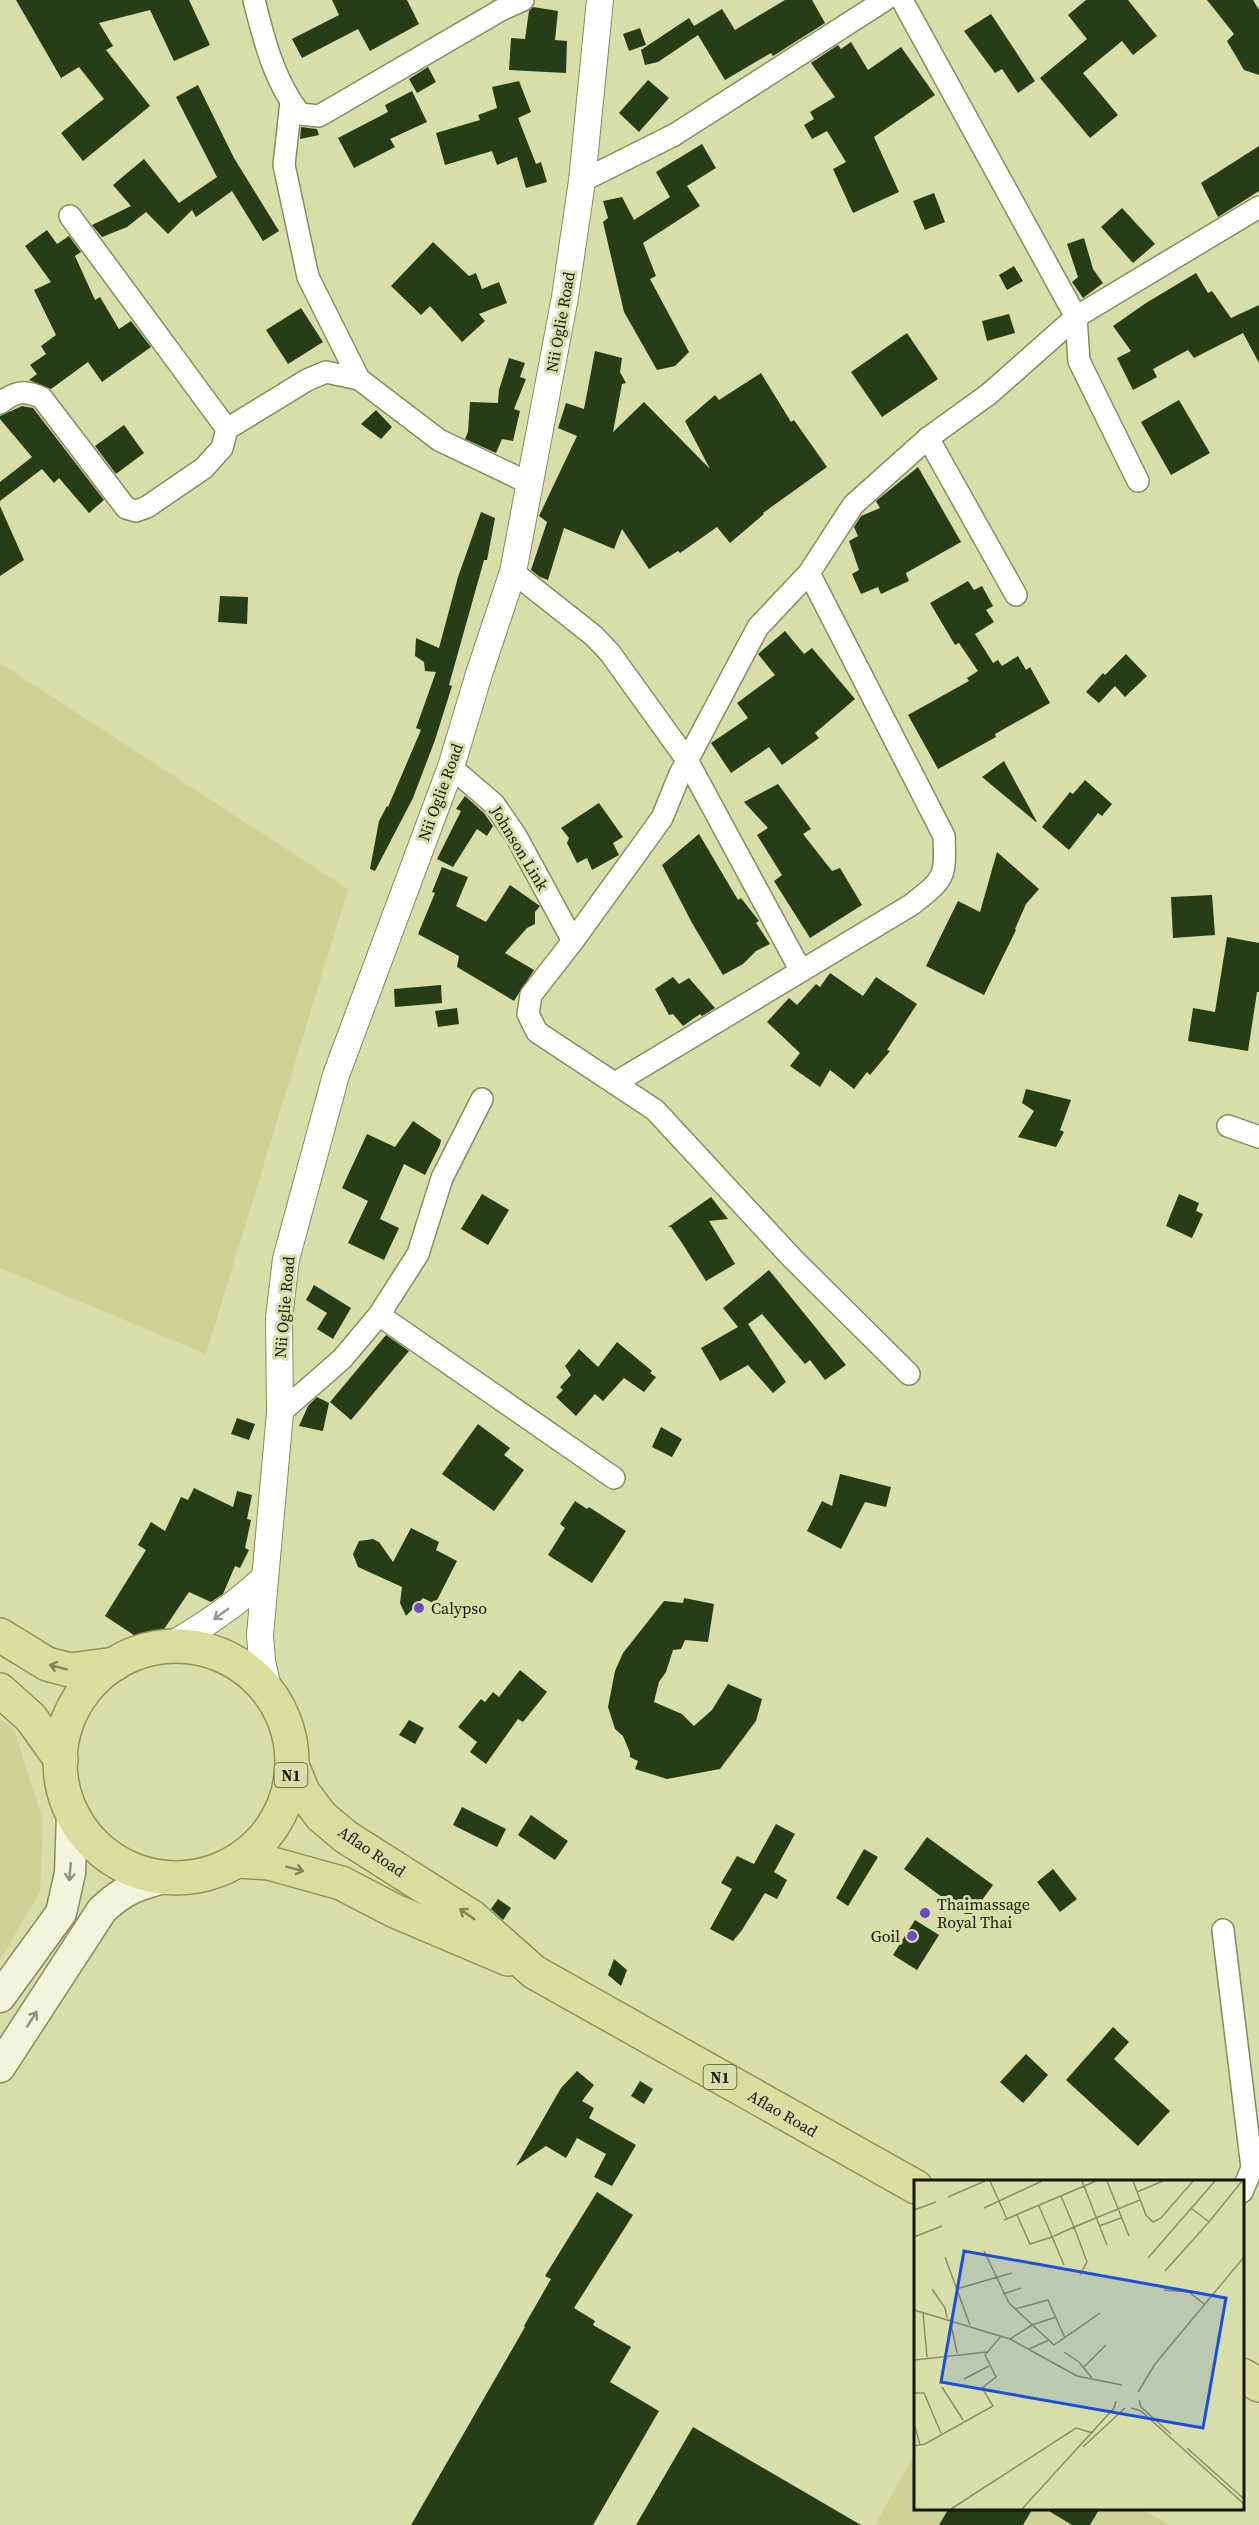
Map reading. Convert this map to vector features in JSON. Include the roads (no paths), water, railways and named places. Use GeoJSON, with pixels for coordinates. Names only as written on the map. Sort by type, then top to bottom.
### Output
{"type":"FeatureCollection","features":[{"type":"Feature","properties":{"kind":"highway","name":"N1"},"geometry":{"type":"LineString","coordinates":[[0,1635],[47,1664],[70,1670],[115,1664],[150,1649],[169,1646],[207,1650],[242,1667],[269,1693],[286,1727],[292,1765],[285,1803],[277,1820],[253,1850],[238,1861],[202,1876],[164,1878],[146,1874],[111,1858],[96,1846],[72,1814],[62,1779],[61,1760],[68,1722],[87,1689],[115,1664]]}},
{"type":"Feature","properties":{"kind":"highway","name":"N1"},"geometry":{"type":"LineString","coordinates":[[0,1690],[31,1718],[61,1760]]}},
{"type":"Feature","properties":{"kind":"highway","name":"Aflao Road"},"geometry":{"type":"LineString","coordinates":[[292,1765],[303,1792],[321,1816],[346,1837],[472,1917],[526,1966]]}},
{"type":"Feature","properties":{"kind":"highway","name":"Aflao Road"},"geometry":{"type":"LineString","coordinates":[[238,1861],[269,1863],[341,1883],[395,1911],[526,1966],[914,2186]]}},
{"type":"Feature","properties":{"kind":"highway"},"geometry":{"type":"LineString","coordinates":[[1244,2376],[1259,2385]]}},
{"type":"Feature","properties":{"kind":"main road"},"geometry":{"type":"LineString","coordinates":[[0,1997],[61,1913],[70,1874],[72,1814]]}},
{"type":"Feature","properties":{"kind":"main road"},"geometry":{"type":"LineString","coordinates":[[0,2067],[102,1910],[128,1889],[164,1878]]}},
{"type":"Feature","properties":{"kind":"street"},"geometry":{"type":"LineString","coordinates":[[254,0],[275,74],[300,114],[319,116],[501,10],[523,0]]}},
{"type":"Feature","properties":{"kind":"street","name":"Nii Oglie Road"},"geometry":{"type":"LineString","coordinates":[[269,1693],[262,1661],[260,1635],[280,1413],[279,1318],[286,1258],[336,1075],[451,767],[478,674],[513,573],[565,297],[582,181],[600,0]]}},
{"type":"Feature","properties":{"kind":"street"},"geometry":{"type":"LineString","coordinates":[[582,181],[674,135],[885,0]]}},
{"type":"Feature","properties":{"kind":"street"},"geometry":{"type":"LineString","coordinates":[[902,0],[1076,317],[1079,361],[1138,481]]}},
{"type":"Feature","properties":{"kind":"street"},"geometry":{"type":"LineString","coordinates":[[291,102],[284,165],[308,277],[360,379],[439,440],[531,484]]}},
{"type":"Feature","properties":{"kind":"street"},"geometry":{"type":"LineString","coordinates":[[909,1374],[793,1259],[655,1110],[537,1032],[528,1014],[531,995],[662,818],[687,760],[758,627],[809,573],[853,505],[928,438],[989,394],[1076,317],[1259,207]]}},
{"type":"Feature","properties":{"kind":"street"},"geometry":{"type":"LineString","coordinates":[[70,216],[227,429]]}},
{"type":"Feature","properties":{"kind":"street"},"geometry":{"type":"LineString","coordinates":[[0,403],[15,392],[31,392],[42,398],[126,508],[136,511],[147,507],[204,468],[222,448],[227,429],[307,380],[326,372],[360,379]]}},
{"type":"Feature","properties":{"kind":"street"},"geometry":{"type":"LineString","coordinates":[[928,438],[1016,595]]}},
{"type":"Feature","properties":{"kind":"street"},"geometry":{"type":"LineString","coordinates":[[513,573],[594,636],[610,653],[687,760],[801,971]]}},
{"type":"Feature","properties":{"kind":"street"},"geometry":{"type":"LineString","coordinates":[[615,1083],[911,905],[933,887],[946,869],[944,836],[809,573]]}},
{"type":"Feature","properties":{"kind":"street","name":"Johnson Link"},"geometry":{"type":"LineString","coordinates":[[451,767],[494,804],[516,836],[573,941]]}},
{"type":"Feature","properties":{"kind":"street"},"geometry":{"type":"LineString","coordinates":[[280,1413],[342,1359],[379,1315],[418,1254],[442,1178],[482,1099]]}},
{"type":"Feature","properties":{"kind":"street"},"geometry":{"type":"LineString","coordinates":[[1228,1126],[1259,1137]]}},
{"type":"Feature","properties":{"kind":"street"},"geometry":{"type":"LineString","coordinates":[[379,1315],[614,1478]]}},
{"type":"Feature","properties":{"kind":"street"},"geometry":{"type":"LineString","coordinates":[[169,1646],[215,1619],[266,1577]]}},
{"type":"Feature","properties":{"kind":"street"},"geometry":{"type":"LineString","coordinates":[[1223,1930],[1252,2168],[1244,2187]]}},
{"type":"Feature","properties":{"kind":"place","name":"Calypso"},"geometry":{"type":"Point","coordinates":[419,1608]}},
{"type":"Feature","properties":{"kind":"place","name":"Thaimassage Royal Thai"},"geometry":{"type":"Point","coordinates":[925,1913]}},
{"type":"Feature","properties":{"kind":"place","name":"Goil"},"geometry":{"type":"Point","coordinates":[912,1936]}}]}
